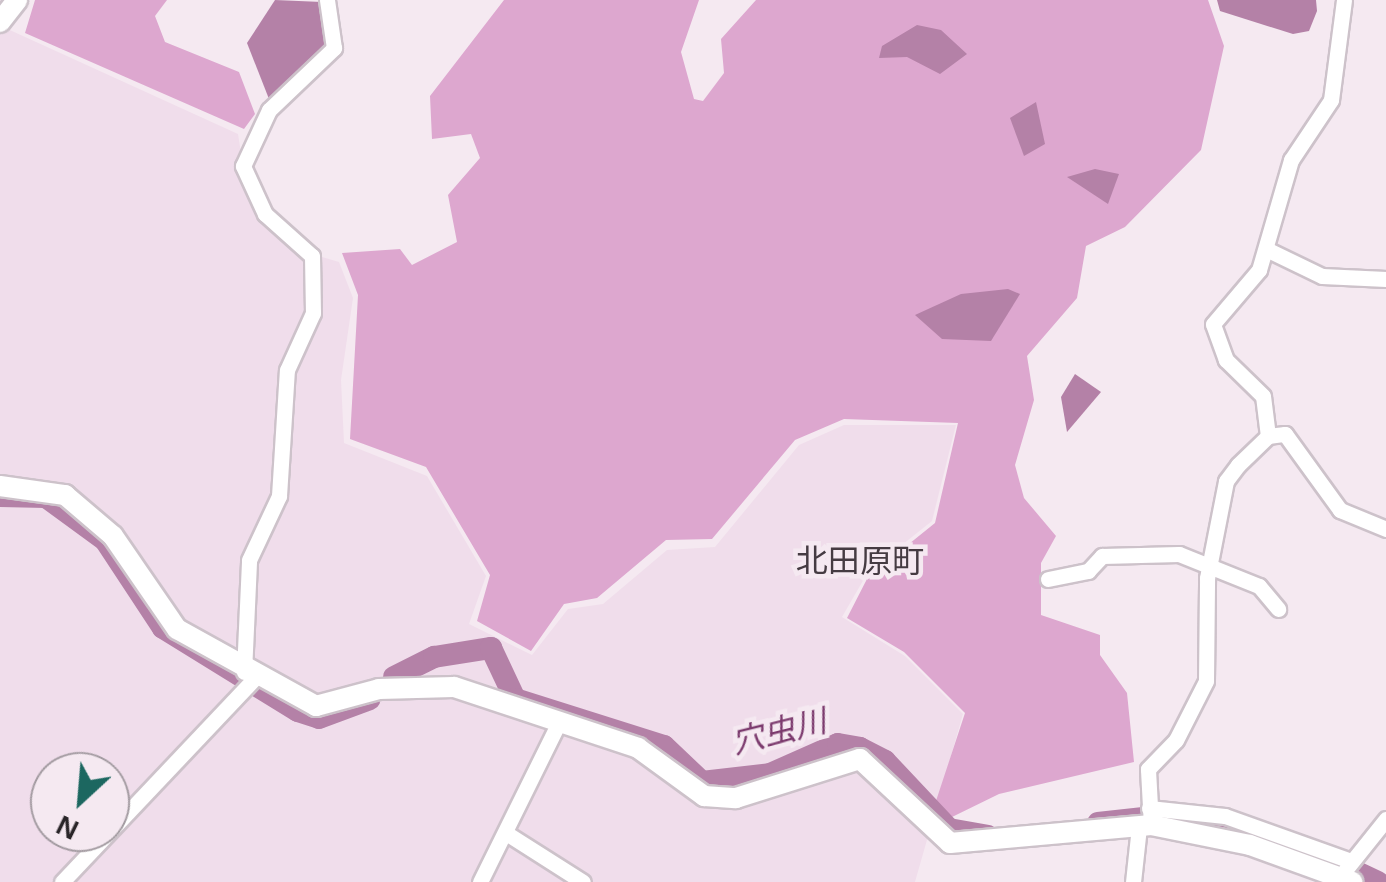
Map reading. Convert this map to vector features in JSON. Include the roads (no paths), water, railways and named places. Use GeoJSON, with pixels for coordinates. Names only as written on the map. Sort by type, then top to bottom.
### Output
{"type":"FeatureCollection","features":[{"type":"Feature","properties":{"kind":"street"},"geometry":{"type":"LineString","coordinates":[[0,22],[17,0]]}},
{"type":"Feature","properties":{"kind":"street"},"geometry":{"type":"LineString","coordinates":[[62,882],[250,674],[249,560],[278,496],[287,370],[313,313],[312,256],[265,214],[244,166],[270,110],[334,48],[326,0]]}},
{"type":"Feature","properties":{"kind":"street"},"geometry":{"type":"LineString","coordinates":[[1134,882],[1146,820],[1148,769],[1176,740],[1206,681],[1209,570],[1226,482],[1268,436],[1263,396],[1226,360],[1213,324],[1266,249],[1285,175],[1331,100],[1344,0]]}},
{"type":"Feature","properties":{"kind":"street"},"geometry":{"type":"LineString","coordinates":[[1266,249],[1322,276],[1386,279]]}},
{"type":"Feature","properties":{"kind":"street"},"geometry":{"type":"LineString","coordinates":[[1268,436],[1297,442],[1346,515],[1386,529]]}},
{"type":"Feature","properties":{"kind":"street"},"geometry":{"type":"LineString","coordinates":[[0,486],[66,494],[113,536],[154,607],[250,674],[316,706],[378,689],[454,687],[557,726],[638,748],[686,789],[714,797],[860,759],[926,830],[968,846],[1146,820],[1348,873],[1386,819]]}},
{"type":"Feature","properties":{"kind":"street"},"geometry":{"type":"LineString","coordinates":[[1048,579],[1088,571],[1102,556],[1179,554],[1209,570],[1260,586],[1278,609]]}},
{"type":"Feature","properties":{"kind":"street"},"geometry":{"type":"LineString","coordinates":[[480,882],[557,726]]}},
{"type":"Feature","properties":{"kind":"street"},"geometry":{"type":"LineString","coordinates":[[506,833],[582,882]]}},
{"type":"Feature","properties":{"kind":"waterway","name":"穴虫川"},"geometry":{"type":"LineString","coordinates":[[0,496],[46,497],[105,540],[163,628],[298,711],[319,718],[370,699]]}},
{"type":"Feature","properties":{"kind":"waterway","name":"穴虫川"},"geometry":{"type":"LineString","coordinates":[[394,677],[434,657],[491,648],[515,699],[664,746],[702,782],[770,774],[838,744],[860,748],[885,761],[949,829],[987,836]]}},
{"type":"Feature","properties":{"kind":"waterway","name":"穴虫川"},"geometry":{"type":"LineString","coordinates":[[1098,823],[1160,816],[1292,845]]}},
{"type":"Feature","properties":{"kind":"waterway","name":"穴虫川"},"geometry":{"type":"LineString","coordinates":[[1327,858],[1378,882]]}},
{"type":"Feature","properties":{"kind":"district","name":"北田原町"},"geometry":{"type":"Point","coordinates":[860,561]}}]}
